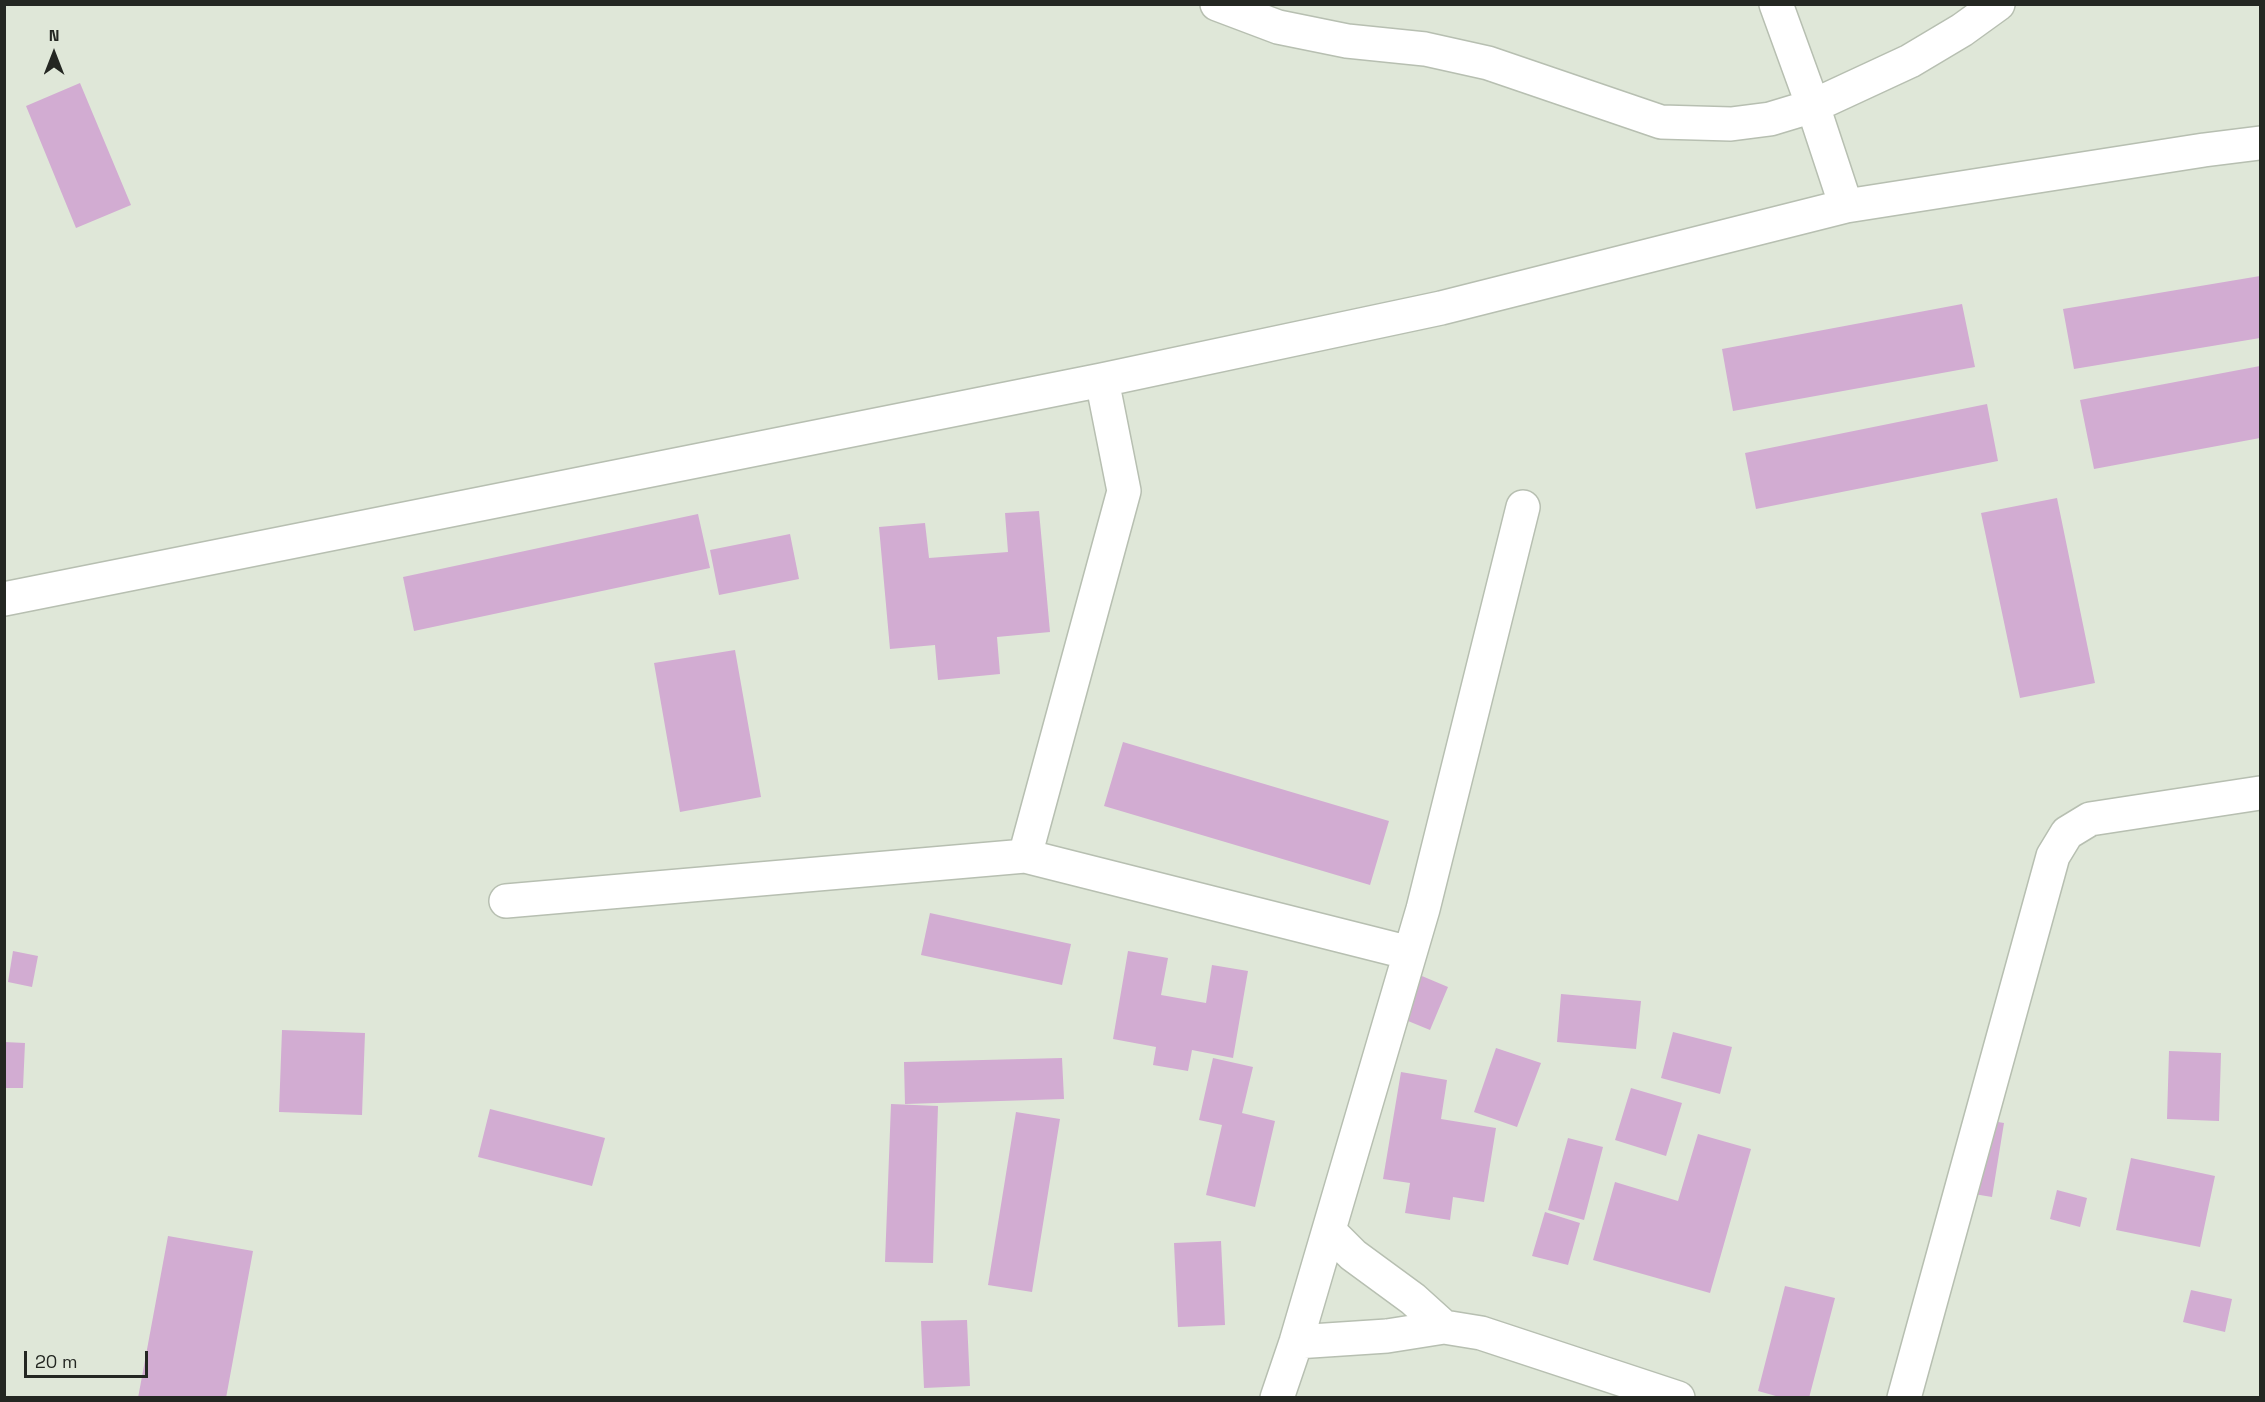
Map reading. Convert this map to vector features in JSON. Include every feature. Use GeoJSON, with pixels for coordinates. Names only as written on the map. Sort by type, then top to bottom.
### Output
{"type":"FeatureCollection","features":[{"type":"Feature","properties":{"kind":"street"},"geometry":{"type":"LineString","coordinates":[[1217,4],[1278,27],[1347,41],[1425,49],[1488,63],[1661,122],[1731,124],[1770,119],[1813,106],[1910,61],[1962,30],[1998,4]]}},
{"type":"Feature","properties":{"kind":"street"},"geometry":{"type":"LineString","coordinates":[[1772,9],[1813,106],[1846,207]]}},
{"type":"Feature","properties":{"kind":"street"},"geometry":{"type":"LineString","coordinates":[[4,599],[1102,380],[1441,308],[1846,207],[2260,143]]}},
{"type":"Feature","properties":{"kind":"street"},"geometry":{"type":"LineString","coordinates":[[1025,856],[1124,491],[1102,380]]}},
{"type":"Feature","properties":{"kind":"street"},"geometry":{"type":"LineString","coordinates":[[1277,1398],[1296,1342],[1423,909],[1523,507]]}},
{"type":"Feature","properties":{"kind":"street"},"geometry":{"type":"LineString","coordinates":[[1904,1398],[2053,856],[2067,833],[2090,819],[2260,793]]}},
{"type":"Feature","properties":{"kind":"street"},"geometry":{"type":"LineString","coordinates":[[506,901],[1025,856],[1410,953]]}},
{"type":"Feature","properties":{"kind":"street"},"geometry":{"type":"LineString","coordinates":[[1329,1231],[1353,1255],[1413,1299],[1444,1328]]}},
{"type":"Feature","properties":{"kind":"street"},"geometry":{"type":"LineString","coordinates":[[1296,1342],[1387,1336],[1444,1328],[1481,1333],[1678,1398]]}},
{"type":"Feature","properties":{"kind":"building"},"geometry":{"type":"Polygon","coordinates":[[[80,83],[131,205],[76,228],[26,106],[80,83]]]}},
{"type":"Feature","properties":{"kind":"building"},"geometry":{"type":"Polygon","coordinates":[[[2260,276],[2260,338],[2074,369],[2063,309],[2260,276]]]}},
{"type":"Feature","properties":{"kind":"building"},"geometry":{"type":"Polygon","coordinates":[[[1962,304],[1975,367],[1733,411],[1722,349],[1962,304]]]}},
{"type":"Feature","properties":{"kind":"building"},"geometry":{"type":"Polygon","coordinates":[[[2260,366],[2260,438],[2094,469],[2080,400],[2260,366]]]}},
{"type":"Feature","properties":{"kind":"building"},"geometry":{"type":"Polygon","coordinates":[[[1987,404],[1998,461],[1756,509],[1745,453],[1987,404]]]}},
{"type":"Feature","properties":{"kind":"building"},"geometry":{"type":"Polygon","coordinates":[[[2057,498],[2095,683],[2020,698],[1981,513],[2057,498]]]}},
{"type":"Feature","properties":{"kind":"building"},"geometry":{"type":"Polygon","coordinates":[[[1039,511],[1050,632],[997,637],[1000,674],[938,680],[935,645],[890,649],[879,527],[925,523],[929,558],[1008,552],[1005,513],[1039,511]]]}},
{"type":"Feature","properties":{"kind":"building"},"geometry":{"type":"Polygon","coordinates":[[[698,514],[710,568],[414,631],[403,577],[698,514]]]}},
{"type":"Feature","properties":{"kind":"building"},"geometry":{"type":"Polygon","coordinates":[[[790,534],[799,579],[719,595],[710,550],[790,534]]]}},
{"type":"Feature","properties":{"kind":"building"},"geometry":{"type":"Polygon","coordinates":[[[735,650],[761,797],[680,812],[654,663],[735,650]]]}},
{"type":"Feature","properties":{"kind":"building"},"geometry":{"type":"Polygon","coordinates":[[[1123,742],[1389,821],[1370,885],[1104,806],[1123,742]]]}},
{"type":"Feature","properties":{"kind":"building"},"geometry":{"type":"Polygon","coordinates":[[[930,913],[1071,944],[1062,985],[921,955],[930,913]]]}},
{"type":"Feature","properties":{"kind":"building"},"geometry":{"type":"Polygon","coordinates":[[[13,951],[38,956],[32,987],[8,982],[13,951]]]}},
{"type":"Feature","properties":{"kind":"building"},"geometry":{"type":"Polygon","coordinates":[[[1128,951],[1168,958],[1161,995],[1206,1003],[1212,965],[1248,971],[1233,1058],[1192,1050],[1188,1071],[1153,1065],[1156,1047],[1113,1039],[1128,951]]]}},
{"type":"Feature","properties":{"kind":"building"},"geometry":{"type":"Polygon","coordinates":[[[1410,971],[1448,987],[1430,1030],[1391,1014],[1410,971]]]}},
{"type":"Feature","properties":{"kind":"building"},"geometry":{"type":"Polygon","coordinates":[[[1561,994],[1641,1001],[1636,1049],[1557,1042],[1561,994]]]}},
{"type":"Feature","properties":{"kind":"building"},"geometry":{"type":"Polygon","coordinates":[[[282,1030],[365,1033],[362,1115],[279,1112],[282,1030]]]}},
{"type":"Feature","properties":{"kind":"building"},"geometry":{"type":"Polygon","coordinates":[[[1673,1032],[1732,1047],[1720,1094],[1661,1078],[1673,1032]]]}},
{"type":"Feature","properties":{"kind":"building"},"geometry":{"type":"Polygon","coordinates":[[[4,1042],[25,1043],[23,1088],[4,1088],[4,1042]]]}},
{"type":"Feature","properties":{"kind":"building"},"geometry":{"type":"Polygon","coordinates":[[[1496,1048],[1541,1063],[1517,1127],[1474,1112],[1496,1048]]]}},
{"type":"Feature","properties":{"kind":"building"},"geometry":{"type":"Polygon","coordinates":[[[2169,1051],[2221,1053],[2219,1121],[2167,1119],[2169,1051]]]}},
{"type":"Feature","properties":{"kind":"building"},"geometry":{"type":"Polygon","coordinates":[[[1062,1058],[1064,1099],[905,1104],[904,1062],[1062,1058]]]}},
{"type":"Feature","properties":{"kind":"building"},"geometry":{"type":"Polygon","coordinates":[[[1213,1058],[1253,1067],[1242,1113],[1275,1121],[1255,1207],[1206,1195],[1222,1125],[1199,1120],[1213,1058]]]}},
{"type":"Feature","properties":{"kind":"building"},"geometry":{"type":"Polygon","coordinates":[[[1401,1072],[1447,1080],[1441,1119],[1496,1128],[1484,1202],[1453,1197],[1450,1220],[1405,1213],[1410,1183],[1383,1179],[1401,1072]]]}},
{"type":"Feature","properties":{"kind":"building"},"geometry":{"type":"Polygon","coordinates":[[[1631,1088],[1682,1103],[1666,1156],[1615,1140],[1631,1088]]]}},
{"type":"Feature","properties":{"kind":"building"},"geometry":{"type":"Polygon","coordinates":[[[891,1104],[938,1106],[933,1263],[885,1262],[891,1104]]]}},
{"type":"Feature","properties":{"kind":"building"},"geometry":{"type":"Polygon","coordinates":[[[490,1109],[605,1138],[592,1186],[478,1157],[490,1109]]]}},
{"type":"Feature","properties":{"kind":"building"},"geometry":{"type":"Polygon","coordinates":[[[1016,1112],[1060,1119],[1032,1292],[988,1285],[1016,1112]]]}},
{"type":"Feature","properties":{"kind":"building"},"geometry":{"type":"Polygon","coordinates":[[[1968,1117],[2004,1123],[1992,1197],[1956,1191],[1968,1117]]]}},
{"type":"Feature","properties":{"kind":"building"},"geometry":{"type":"Polygon","coordinates":[[[1698,1134],[1751,1149],[1710,1293],[1593,1260],[1615,1182],[1678,1201],[1698,1134]]]}},
{"type":"Feature","properties":{"kind":"building"},"geometry":{"type":"Polygon","coordinates":[[[1568,1138],[1603,1147],[1584,1220],[1548,1210],[1568,1138]]]}},
{"type":"Feature","properties":{"kind":"building"},"geometry":{"type":"Polygon","coordinates":[[[2131,1158],[2215,1176],[2200,1247],[2116,1230],[2131,1158]]]}},
{"type":"Feature","properties":{"kind":"building"},"geometry":{"type":"Polygon","coordinates":[[[2057,1190],[2087,1198],[2080,1227],[2050,1219],[2057,1190]]]}},
{"type":"Feature","properties":{"kind":"building"},"geometry":{"type":"Polygon","coordinates":[[[1545,1212],[1580,1223],[1568,1265],[1532,1256],[1545,1212]]]}},
{"type":"Feature","properties":{"kind":"building"},"geometry":{"type":"Polygon","coordinates":[[[168,1236],[253,1251],[226,1398],[138,1398],[168,1236]]]}},
{"type":"Feature","properties":{"kind":"building"},"geometry":{"type":"Polygon","coordinates":[[[1221,1241],[1225,1325],[1178,1327],[1174,1243],[1221,1241]]]}},
{"type":"Feature","properties":{"kind":"building"},"geometry":{"type":"Polygon","coordinates":[[[1785,1286],[1835,1298],[1809,1398],[1783,1398],[1758,1391],[1785,1286]]]}},
{"type":"Feature","properties":{"kind":"building"},"geometry":{"type":"Polygon","coordinates":[[[2191,1290],[2232,1299],[2225,1332],[2183,1322],[2191,1290]]]}},
{"type":"Feature","properties":{"kind":"building"},"geometry":{"type":"Polygon","coordinates":[[[967,1320],[970,1386],[924,1388],[921,1321],[967,1320]]]}}]}
